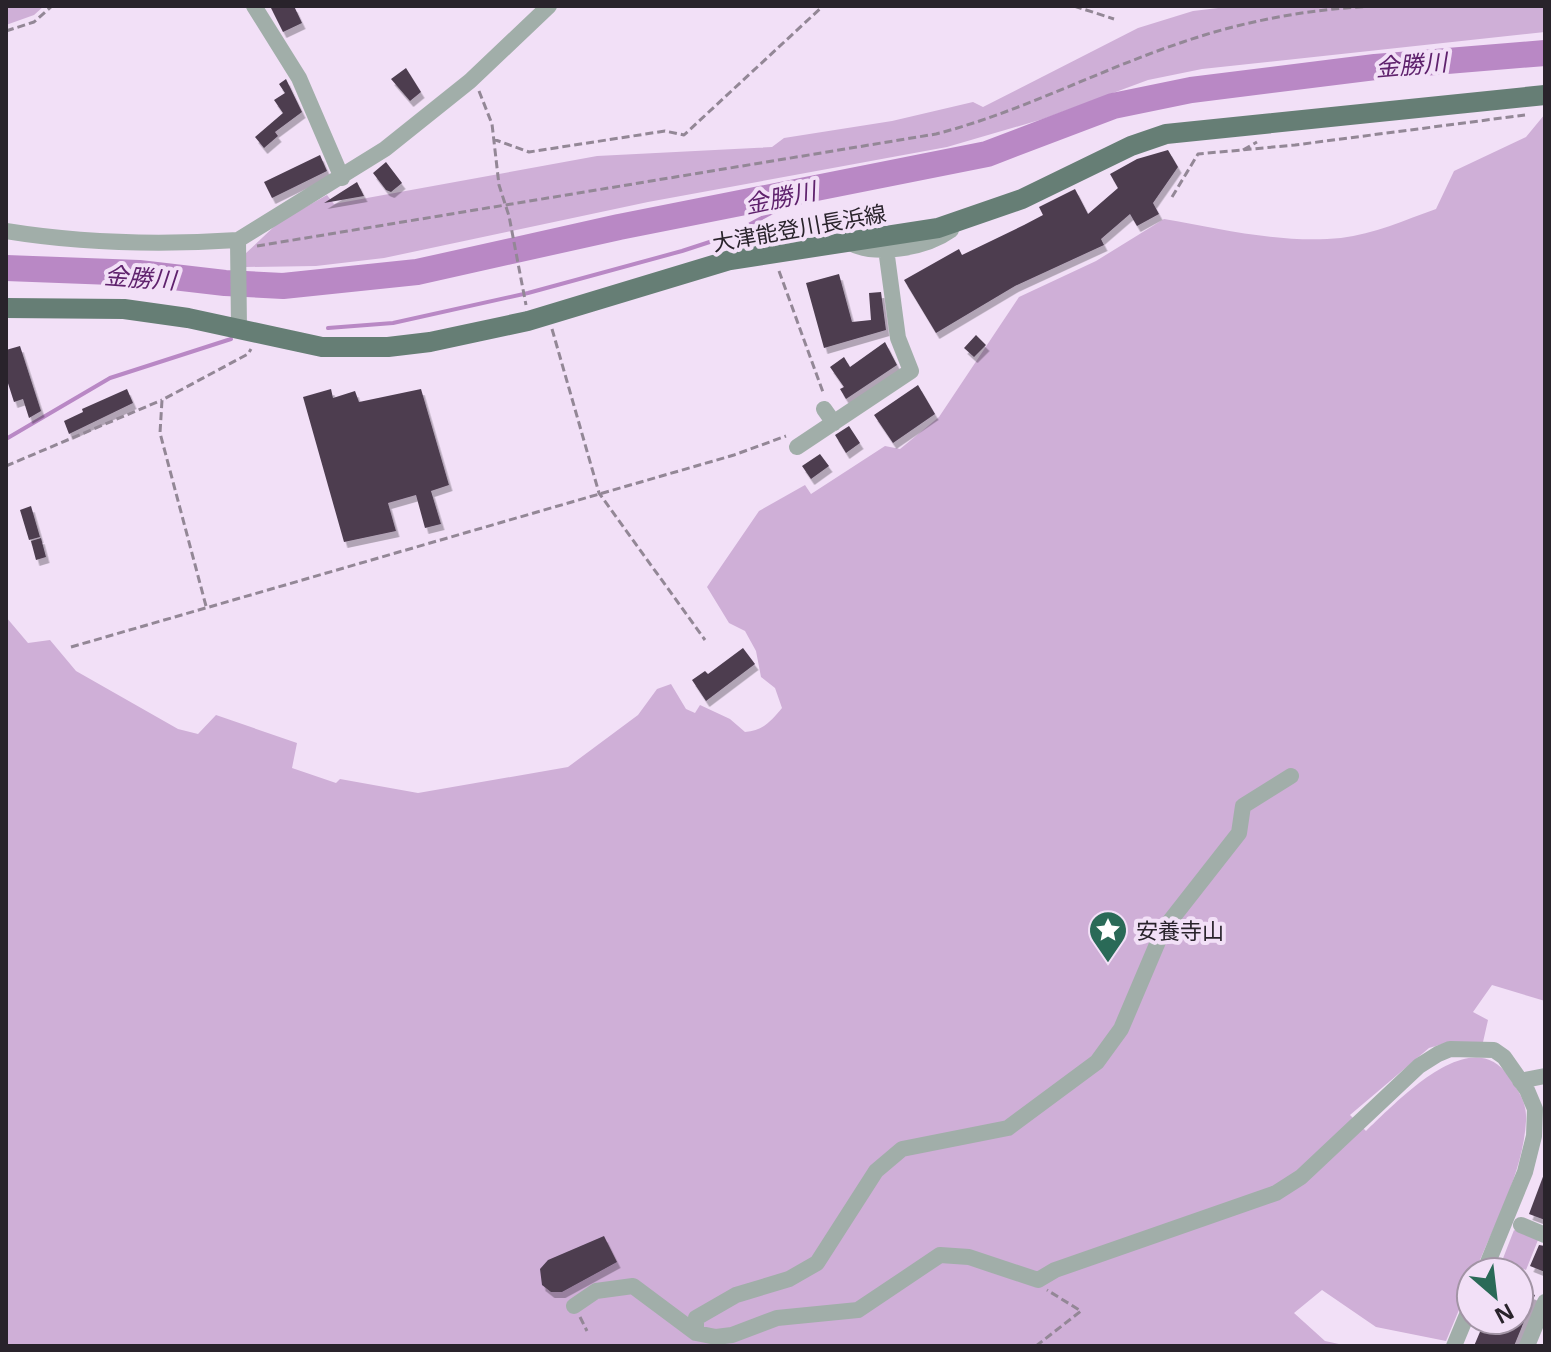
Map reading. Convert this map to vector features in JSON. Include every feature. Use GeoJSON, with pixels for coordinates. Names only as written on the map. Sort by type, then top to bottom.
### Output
{"type":"FeatureCollection","features":[{"type":"Feature","properties":{"kind":"main road","name":"大津能登川長浜線"},"geometry":{"type":"LineString","coordinates":[[6,308],[124,309],[240,323],[260,334],[322,347],[388,347],[430,342],[548,315],[730,260],[962,221],[1022,199],[1131,146],[1166,134],[1542,95]]}},
{"type":"Feature","properties":{"kind":"street"},"geometry":{"type":"LineString","coordinates":[[254,6],[299,78],[342,178]]}},
{"type":"Feature","properties":{"kind":"street"},"geometry":{"type":"LineString","coordinates":[[6,231],[35,236],[201,243],[238,248],[385,149],[472,79],[549,6]]}},
{"type":"Feature","properties":{"kind":"street"},"geometry":{"type":"LineString","coordinates":[[847,241],[860,250],[886,249],[943,236],[962,221]]}},
{"type":"Feature","properties":{"kind":"street"},"geometry":{"type":"LineString","coordinates":[[238,248],[240,323]]}},
{"type":"Feature","properties":{"kind":"street"},"geometry":{"type":"LineString","coordinates":[[794,440],[829,416],[911,371],[898,338],[886,249]]}},
{"type":"Feature","properties":{"kind":"street"},"geometry":{"type":"LineString","coordinates":[[696,1333],[696,1318],[716,1305],[805,1273],[817,1263],[876,1171],[902,1149],[1008,1128],[1097,1062],[1121,1029],[1163,930],[1239,833],[1243,806],[1291,776]]}},
{"type":"Feature","properties":{"kind":"street"},"geometry":{"type":"LineString","coordinates":[[574,1306],[596,1291],[633,1286],[696,1333],[732,1335],[777,1318],[858,1310],[940,1255],[969,1257],[1038,1280],[1055,1270],[1276,1193],[1301,1177],[1419,1066],[1450,1049],[1494,1050],[1504,1057],[1535,1109],[1534,1136],[1525,1172],[1491,1256]]}},
{"type":"Feature","properties":{"kind":"street"},"geometry":{"type":"LineString","coordinates":[[1520,1081],[1545,1076]]}},
{"type":"Feature","properties":{"kind":"street"},"geometry":{"type":"LineString","coordinates":[[1521,1225],[1545,1235]]}},
{"type":"Feature","properties":{"kind":"street"},"geometry":{"type":"LineString","coordinates":[[1527,1346],[1545,1302]]}},
{"type":"Feature","properties":{"kind":"path"},"geometry":{"type":"LineString","coordinates":[[6,31],[34,22],[52,6]]}},
{"type":"Feature","properties":{"kind":"path"},"geometry":{"type":"LineString","coordinates":[[493,139],[529,152],[665,131],[684,135],[823,6]]}},
{"type":"Feature","properties":{"kind":"path"},"geometry":{"type":"LineString","coordinates":[[1074,6],[1114,19]]}},
{"type":"Feature","properties":{"kind":"path"},"geometry":{"type":"LineString","coordinates":[[238,248],[936,134],[1018,108],[1183,42],[1255,20],[1382,6]]}},
{"type":"Feature","properties":{"kind":"path"},"geometry":{"type":"LineString","coordinates":[[1492,6],[1502,6]]}},
{"type":"Feature","properties":{"kind":"path"},"geometry":{"type":"LineString","coordinates":[[472,79],[486,106],[499,185],[509,216],[526,309]]}},
{"type":"Feature","properties":{"kind":"path"},"geometry":{"type":"LineString","coordinates":[[1172,197],[1198,154],[1523,117],[1539,105],[1542,95]]}},
{"type":"Feature","properties":{"kind":"path"},"geometry":{"type":"LineString","coordinates":[[771,252],[829,416]]}},
{"type":"Feature","properties":{"kind":"path"},"geometry":{"type":"LineString","coordinates":[[548,315],[599,493],[705,640]]}},
{"type":"Feature","properties":{"kind":"path"},"geometry":{"type":"LineString","coordinates":[[6,466],[162,400],[205,374],[248,354],[260,334]]}},
{"type":"Feature","properties":{"kind":"path"},"geometry":{"type":"LineString","coordinates":[[162,400],[160,433],[206,606]]}},
{"type":"Feature","properties":{"kind":"path"},"geometry":{"type":"LineString","coordinates":[[71,647],[779,441],[794,440]]}},
{"type":"Feature","properties":{"kind":"path"},"geometry":{"type":"LineString","coordinates":[[1036,1346],[1081,1311],[1059,1295],[1040,1288],[1038,1280]]}},
{"type":"Feature","properties":{"kind":"shaded area"},"geometry":{"type":"Polygon","coordinates":[[[6,6],[44,6],[34,15],[6,25],[6,6]]]}},
{"type":"Feature","properties":{"kind":"shaded area"},"geometry":{"type":"Polygon","coordinates":[[[1235,6],[1545,6],[1545,32],[1202,69],[1148,80],[1043,119],[947,147],[648,202],[384,258],[316,266],[246,267],[245,254],[279,222],[327,195],[334,204],[597,156],[772,147],[784,138],[892,121],[973,102],[983,107],[1138,28],[1193,11],[1235,6]]]}},
{"type":"Feature","properties":{"kind":"shaded area"},"geometry":{"type":"Polygon","coordinates":[[[1545,114],[1545,1001],[1492,985],[1473,1012],[1488,1020],[1483,1042],[1446,1043],[1429,1048],[1350,1115],[1366,1131],[1436,1072],[1456,1062],[1476,1058],[1494,1062],[1509,1077],[1522,1098],[1526,1121],[1524,1140],[1514,1179],[1499,1217],[1482,1256],[1455,1256],[1455,1319],[1446,1341],[1376,1327],[1322,1290],[1294,1313],[1325,1341],[1348,1346],[6,1346],[6,617],[28,643],[50,640],[76,671],[178,729],[198,734],[216,715],[297,743],[292,768],[336,783],[340,779],[418,793],[568,767],[638,715],[657,689],[671,684],[686,709],[695,713],[700,705],[730,719],[745,732],[757,730],[782,708],[775,688],[761,677],[756,651],[745,631],[729,623],[707,587],[759,511],[805,485],[811,494],[885,446],[900,449],[939,417],[1019,297],[1096,261],[1164,219],[1297,239],[1341,238],[1389,226],[1436,209],[1454,171],[1526,137],[1545,114]]]}},
{"type":"Feature","properties":{"kind":"shaded area"},"geometry":{"type":"Polygon","coordinates":[[[1514,1230],[1538,1240],[1532,1256],[1504,1256],[1514,1230]]]}},
{"type":"Feature","properties":{"kind":"building"},"geometry":{"type":"Polygon","coordinates":[[[270,6],[294,6],[302,23],[283,32],[270,6]]]}},
{"type":"Feature","properties":{"kind":"building"},"geometry":{"type":"Polygon","coordinates":[[[406,68],[421,92],[410,101],[391,79],[406,68]]]}},
{"type":"Feature","properties":{"kind":"building"},"geometry":{"type":"Polygon","coordinates":[[[286,79],[302,112],[275,132],[278,136],[264,148],[255,137],[283,113],[274,100],[285,93],[279,84],[286,79]]]}},
{"type":"Feature","properties":{"kind":"building"},"geometry":{"type":"Polygon","coordinates":[[[1168,150],[1178,167],[1153,203],[1159,214],[1137,226],[1130,214],[1101,239],[1104,245],[1015,286],[936,333],[904,280],[959,249],[962,255],[1043,215],[1039,207],[1075,189],[1088,214],[1118,188],[1110,174],[1137,159],[1168,150]]]}},
{"type":"Feature","properties":{"kind":"building"},"geometry":{"type":"Polygon","coordinates":[[[320,155],[327,171],[272,198],[264,182],[320,155]]]}},
{"type":"Feature","properties":{"kind":"building"},"geometry":{"type":"Polygon","coordinates":[[[386,162],[402,183],[391,192],[373,173],[386,162]]]}},
{"type":"Feature","properties":{"kind":"building"},"geometry":{"type":"Polygon","coordinates":[[[357,182],[364,196],[324,203],[357,182]]]}},
{"type":"Feature","properties":{"kind":"building"},"geometry":{"type":"Polygon","coordinates":[[[839,274],[852,322],[871,320],[869,293],[881,292],[886,330],[824,348],[806,283],[839,274]]]}},
{"type":"Feature","properties":{"kind":"building"},"geometry":{"type":"Polygon","coordinates":[[[976,335],[986,345],[974,357],[964,348],[976,335]]]}},
{"type":"Feature","properties":{"kind":"building"},"geometry":{"type":"Polygon","coordinates":[[[885,342],[897,365],[846,399],[840,389],[844,387],[830,367],[844,357],[850,367],[885,342]]]}},
{"type":"Feature","properties":{"kind":"building"},"geometry":{"type":"Polygon","coordinates":[[[20,346],[41,411],[29,418],[23,399],[14,402],[6,377],[6,350],[20,346]]]}},
{"type":"Feature","properties":{"kind":"building"},"geometry":{"type":"Polygon","coordinates":[[[918,385],[935,414],[893,443],[874,415],[918,385]]]}},
{"type":"Feature","properties":{"kind":"building"},"geometry":{"type":"Polygon","coordinates":[[[127,389],[133,403],[69,434],[64,421],[83,412],[82,409],[127,389]]]}},
{"type":"Feature","properties":{"kind":"building"},"geometry":{"type":"Polygon","coordinates":[[[331,389],[333,398],[355,391],[359,402],[421,389],[449,485],[431,491],[441,524],[425,528],[416,495],[388,503],[396,531],[344,542],[303,397],[331,389]]]}},
{"type":"Feature","properties":{"kind":"building"},"geometry":{"type":"Polygon","coordinates":[[[849,426],[860,443],[846,453],[835,435],[849,426]]]}},
{"type":"Feature","properties":{"kind":"building"},"geometry":{"type":"Polygon","coordinates":[[[820,454],[829,466],[811,479],[802,466],[820,454]]]}},
{"type":"Feature","properties":{"kind":"building"},"geometry":{"type":"Polygon","coordinates":[[[31,506],[40,537],[29,540],[20,510],[31,506]]]}},
{"type":"Feature","properties":{"kind":"building"},"geometry":{"type":"Polygon","coordinates":[[[41,538],[46,557],[36,560],[31,541],[41,538]]]}},
{"type":"Feature","properties":{"kind":"building"},"geometry":{"type":"Polygon","coordinates":[[[743,648],[755,664],[706,701],[692,680],[705,671],[708,674],[743,648]]]}},
{"type":"Feature","properties":{"kind":"building"},"geometry":{"type":"Polygon","coordinates":[[[1545,1174],[1545,1220],[1529,1214],[1545,1174]]]}},
{"type":"Feature","properties":{"kind":"building"},"geometry":{"type":"Polygon","coordinates":[[[604,1236],[617,1262],[562,1292],[551,1292],[542,1285],[540,1269],[548,1260],[604,1236]]]}},
{"type":"Feature","properties":{"kind":"building"},"geometry":{"type":"Polygon","coordinates":[[[1539,1245],[1545,1246],[1545,1272],[1535,1268],[1534,1256],[1539,1245]]]}},
{"type":"Feature","properties":{"kind":"building"},"geometry":{"type":"Polygon","coordinates":[[[1478,1336],[1518,1336],[1514,1346],[1474,1346],[1478,1336]]]}},
{"type":"Feature","properties":{"kind":"waterway","name":"金勝川"},"geometry":{"type":"LineString","coordinates":[[6,268],[139,273],[283,286],[417,272],[619,227],[987,154],[1113,106],[1191,90],[1375,67],[1545,53]]}},
{"type":"Feature","properties":{"kind":"waterway"},"geometry":{"type":"LineString","coordinates":[[328,328],[393,323],[528,293],[682,251],[728,236],[814,190]]}},
{"type":"Feature","properties":{"kind":"waterway"},"geometry":{"type":"LineString","coordinates":[[6,439],[110,378],[231,339]]}},
{"type":"Feature","properties":{"kind":"place","name":"安養寺山"},"geometry":{"type":"Point","coordinates":[1108,964]}}]}
